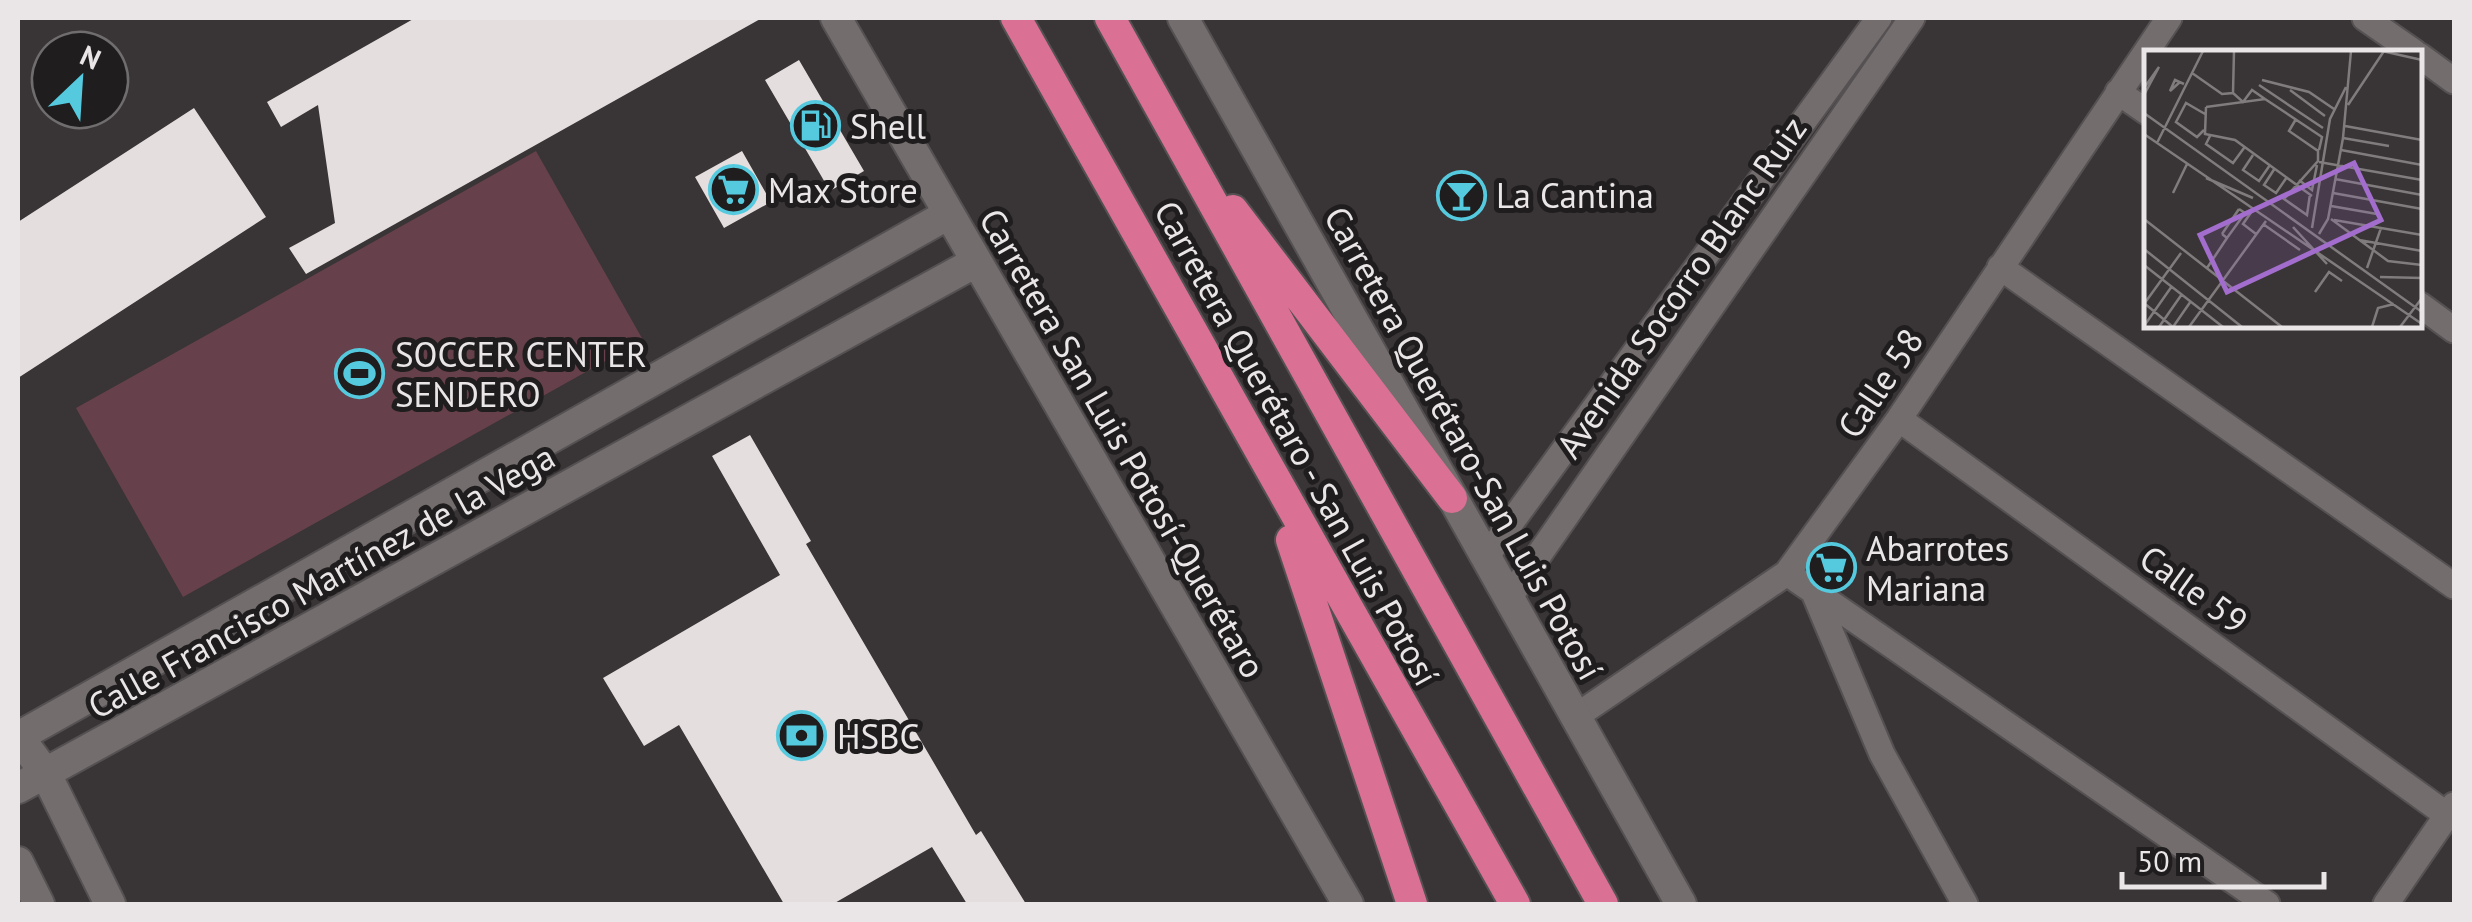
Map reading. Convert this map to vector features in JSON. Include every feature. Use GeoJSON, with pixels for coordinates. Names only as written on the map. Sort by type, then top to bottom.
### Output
{"type":"FeatureCollection","features":[{"type":"Feature","properties":{"kind":"highway","name":"Carretera Querétaro - San Luis Potosí"},"geometry":{"type":"LineString","coordinates":[[1016,18],[1515,904]]}},
{"type":"Feature","properties":{"kind":"highway","name":"Carretera Querétaro - San Luis Potosí"},"geometry":{"type":"LineString","coordinates":[[1110,18],[1603,904]]}},
{"type":"Feature","properties":{"kind":"highway"},"geometry":{"type":"LineString","coordinates":[[1174,132],[1452,498]]}},
{"type":"Feature","properties":{"kind":"highway"},"geometry":{"type":"LineString","coordinates":[[1270,475],[1412,904]]}},
{"type":"Feature","properties":{"kind":"main road","name":"Carretera San Luis Potosí-Querétaro"},"geometry":{"type":"LineString","coordinates":[[836,18],[974,263],[1348,904]]}},
{"type":"Feature","properties":{"kind":"main road","name":"Carretera Querétaro-San Luis Potosí"},"geometry":{"type":"LineString","coordinates":[[1183,18],[1680,904]]}},
{"type":"Feature","properties":{"kind":"main road","name":"Calle Francisco Martínez de la Vega"},"geometry":{"type":"LineString","coordinates":[[18,737],[947,215]]}},
{"type":"Feature","properties":{"kind":"main road","name":"Calle Francisco Martínez de la Vega"},"geometry":{"type":"LineString","coordinates":[[18,788],[974,263]]}},
{"type":"Feature","properties":{"kind":"main road"},"geometry":{"type":"LineString","coordinates":[[697,354],[724,403]]}},
{"type":"Feature","properties":{"kind":"main road"},"geometry":{"type":"LineString","coordinates":[[201,634],[224,676]]}},
{"type":"Feature","properties":{"kind":"main road"},"geometry":{"type":"LineString","coordinates":[[18,737],[46,774],[110,904]]}},
{"type":"Feature","properties":{"kind":"main road"},"geometry":{"type":"LineString","coordinates":[[18,862],[38,904]]}},
{"type":"Feature","properties":{"kind":"street","name":"Avenida Socorro Blanc Ruiz"},"geometry":{"type":"LineString","coordinates":[[1486,557],[1878,18]]}},
{"type":"Feature","properties":{"kind":"street","name":"Avenida Socorro Blanc Ruiz"},"geometry":{"type":"LineString","coordinates":[[1508,598],[1912,18]]}},
{"type":"Feature","properties":{"kind":"street","name":"Calle 58"},"geometry":{"type":"LineString","coordinates":[[2147,50],[2169,18]]}},
{"type":"Feature","properties":{"kind":"street"},"geometry":{"type":"LineString","coordinates":[[2365,18],[2411,50]]}},
{"type":"Feature","properties":{"kind":"street","name":"Calle 58"},"geometry":{"type":"LineString","coordinates":[[1576,717],[1788,573],[1899,420],[2144,54]]}},
{"type":"Feature","properties":{"kind":"street"},"geometry":{"type":"LineString","coordinates":[[2422,58],[2454,81]]}},
{"type":"Feature","properties":{"kind":"street"},"geometry":{"type":"LineString","coordinates":[[2118,92],[2144,110]]}},
{"type":"Feature","properties":{"kind":"street"},"geometry":{"type":"LineString","coordinates":[[2000,267],[2454,586]]}},
{"type":"Feature","properties":{"kind":"street"},"geometry":{"type":"LineString","coordinates":[[2422,306],[2454,330]]}},
{"type":"Feature","properties":{"kind":"street","name":"Calle 59"},"geometry":{"type":"LineString","coordinates":[[1899,420],[2451,810]]}},
{"type":"Feature","properties":{"kind":"street"},"geometry":{"type":"LineString","coordinates":[[1558,459],[1560,472],[1570,480],[1588,481]]}},
{"type":"Feature","properties":{"kind":"street"},"geometry":{"type":"LineString","coordinates":[[1788,573],[2267,904]]}},
{"type":"Feature","properties":{"kind":"street"},"geometry":{"type":"LineString","coordinates":[[1815,595],[1882,754],[1964,904]]}},
{"type":"Feature","properties":{"kind":"street"},"geometry":{"type":"LineString","coordinates":[[2386,904],[2451,810]]}},
{"type":"Feature","properties":{"kind":"shaded area","name":"SOCCER CENTER SENDERO"},"geometry":{"type":"Polygon","coordinates":[[[536,151],[643,340],[183,597],[76,408],[536,151]]]}},
{"type":"Feature","properties":{"kind":"building"},"geometry":{"type":"Polygon","coordinates":[[[415,18],[762,18],[306,274],[289,248],[335,223],[318,105],[281,127],[267,102],[415,18]]]}},
{"type":"Feature","properties":{"kind":"building","name":"Shell"},"geometry":{"type":"Polygon","coordinates":[[[799,60],[864,171],[830,191],[765,80],[799,60]]]}},
{"type":"Feature","properties":{"kind":"building"},"geometry":{"type":"Polygon","coordinates":[[[194,108],[266,217],[18,378],[18,222],[194,108]]]}},
{"type":"Feature","properties":{"kind":"building","name":"Max Store"},"geometry":{"type":"Polygon","coordinates":[[[742,151],[771,202],[724,228],[695,177],[742,151]]]}},
{"type":"Feature","properties":{"kind":"building","name":"HSBC"},"geometry":{"type":"Polygon","coordinates":[[[750,435],[811,541],[806,544],[976,835],[981,831],[1026,904],[967,904],[932,847],[833,904],[784,904],[679,725],[644,746],[603,678],[780,575],[712,456],[750,435]]]}},
{"type":"Feature","properties":{"kind":"place","name":"Shell"},"geometry":{"type":"Point","coordinates":[815,126]}},
{"type":"Feature","properties":{"kind":"place","name":"Max Store"},"geometry":{"type":"Point","coordinates":[733,190]}},
{"type":"Feature","properties":{"kind":"place","name":"La Cantina"},"geometry":{"type":"Point","coordinates":[1461,195]}},
{"type":"Feature","properties":{"kind":"place","name":"SOCCER CENTER SENDERO"},"geometry":{"type":"Point","coordinates":[360,374]}},
{"type":"Feature","properties":{"kind":"place","name":"Abarrotes Mariana"},"geometry":{"type":"Point","coordinates":[1831,568]}},
{"type":"Feature","properties":{"kind":"place","name":"HSBC"},"geometry":{"type":"Point","coordinates":[802,736]}}]}
